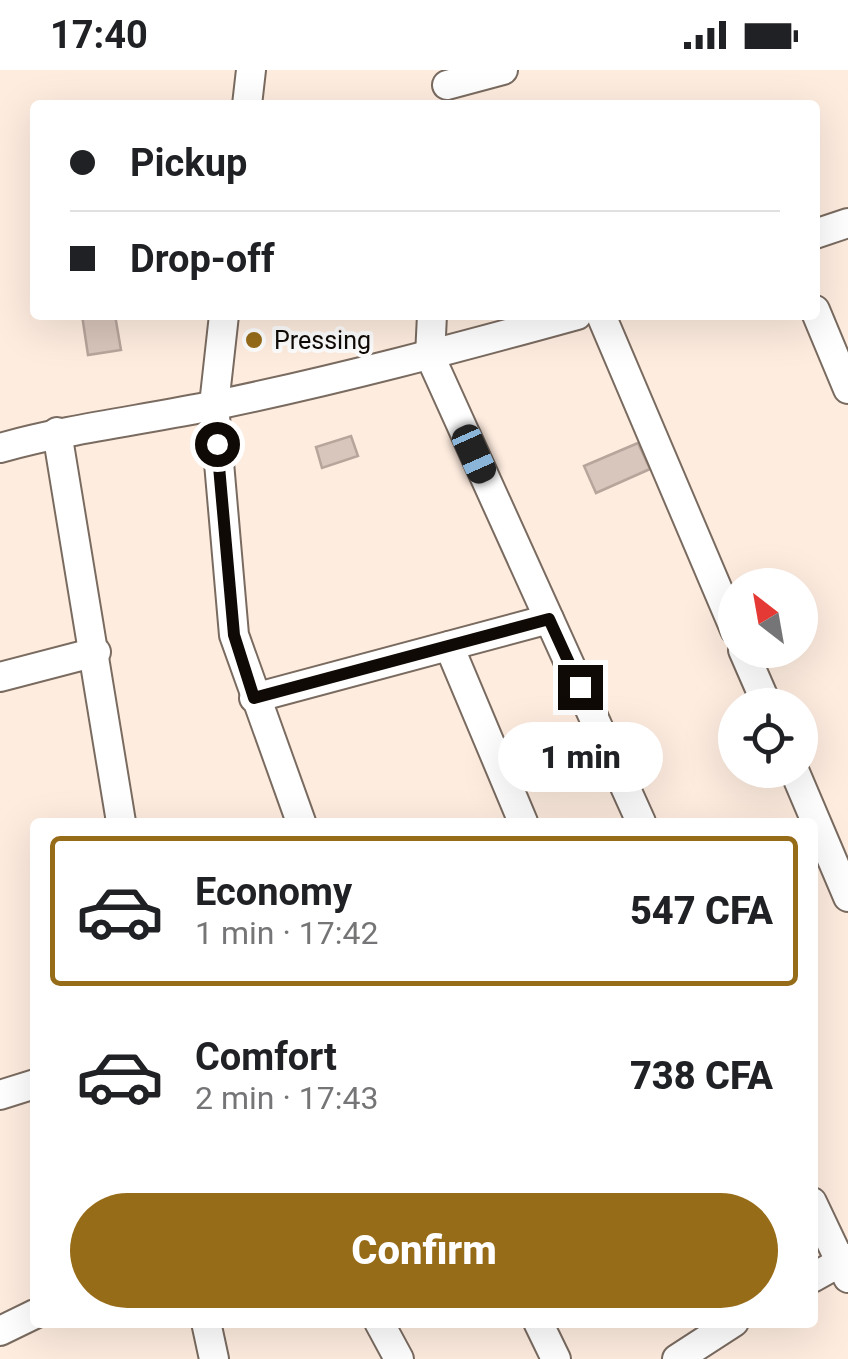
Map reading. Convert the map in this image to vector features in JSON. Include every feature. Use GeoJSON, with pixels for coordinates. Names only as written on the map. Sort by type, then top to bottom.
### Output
{"type":"FeatureCollection","features":[{"type":"Feature","properties":{"kind":"street"},"geometry":{"type":"LineString","coordinates":[[248,100],[251,70]]}},
{"type":"Feature","properties":{"kind":"street"},"geometry":{"type":"LineString","coordinates":[[447,87],[503,70]]}},
{"type":"Feature","properties":{"kind":"street"},"geometry":{"type":"LineString","coordinates":[[820,232],[848,223]]}},
{"type":"Feature","properties":{"kind":"street"},"geometry":{"type":"LineString","coordinates":[[223,320],[214,406],[234,635],[299,818]]}},
{"type":"Feature","properties":{"kind":"street"},"geometry":{"type":"LineString","coordinates":[[432,320],[430,356],[639,818]]}},
{"type":"Feature","properties":{"kind":"street"},"geometry":{"type":"LineString","coordinates":[[0,448],[57,432],[214,406],[430,356],[559,320]]}},
{"type":"Feature","properties":{"kind":"street"},"geometry":{"type":"LineString","coordinates":[[603,320],[718,590]]}},
{"type":"Feature","properties":{"kind":"street"},"geometry":{"type":"LineString","coordinates":[[819,320],[848,389]]}},
{"type":"Feature","properties":{"kind":"street"},"geometry":{"type":"LineString","coordinates":[[57,432],[120,818]]}},
{"type":"Feature","properties":{"kind":"street"},"geometry":{"type":"LineString","coordinates":[[254,698],[549,619]]}},
{"type":"Feature","properties":{"kind":"street"},"geometry":{"type":"LineString","coordinates":[[449,646],[521,818]]}},
{"type":"Feature","properties":{"kind":"street"},"geometry":{"type":"LineString","coordinates":[[0,677],[96,652]]}},
{"type":"Feature","properties":{"kind":"street"},"geometry":{"type":"LineString","coordinates":[[802,788],[814,818]]}},
{"type":"Feature","properties":{"kind":"street"},"geometry":{"type":"LineString","coordinates":[[818,826],[848,897]]}},
{"type":"Feature","properties":{"kind":"street"},"geometry":{"type":"LineString","coordinates":[[0,1096],[30,1086]]}},
{"type":"Feature","properties":{"kind":"street"},"geometry":{"type":"LineString","coordinates":[[818,1214],[845,1266],[818,1276]]}},
{"type":"Feature","properties":{"kind":"street"},"geometry":{"type":"LineString","coordinates":[[0,1331],[30,1316]]}},
{"type":"Feature","properties":{"kind":"street"},"geometry":{"type":"LineString","coordinates":[[207,1328],[214,1359]]}},
{"type":"Feature","properties":{"kind":"street"},"geometry":{"type":"LineString","coordinates":[[382,1328],[399,1359]]}},
{"type":"Feature","properties":{"kind":"street"},"geometry":{"type":"LineString","coordinates":[[541,1328],[556,1359]]}},
{"type":"Feature","properties":{"kind":"street"},"geometry":{"type":"LineString","coordinates":[[677,1359],[725,1328]]}},
{"type":"Feature","properties":{"kind":"building"},"geometry":{"type":"Polygon","coordinates":[[[83,320],[116,320],[121,350],[88,355],[83,320]]]}},
{"type":"Feature","properties":{"kind":"building"},"geometry":{"type":"Polygon","coordinates":[[[351,436],[358,456],[322,468],[316,447],[351,436]]]}},
{"type":"Feature","properties":{"kind":"building"},"geometry":{"type":"Polygon","coordinates":[[[638,443],[650,469],[596,493],[584,466],[638,443]]]}},
{"type":"Feature","properties":{"kind":"place","name":"Pressing"},"geometry":{"type":"Point","coordinates":[254,340]}},
{"type":"Feature","properties":{"kind":"route"},"geometry":{"type":"LineString","coordinates":[[217,444],[234,635],[254,698],[549,619],[580,687]]}}]}
